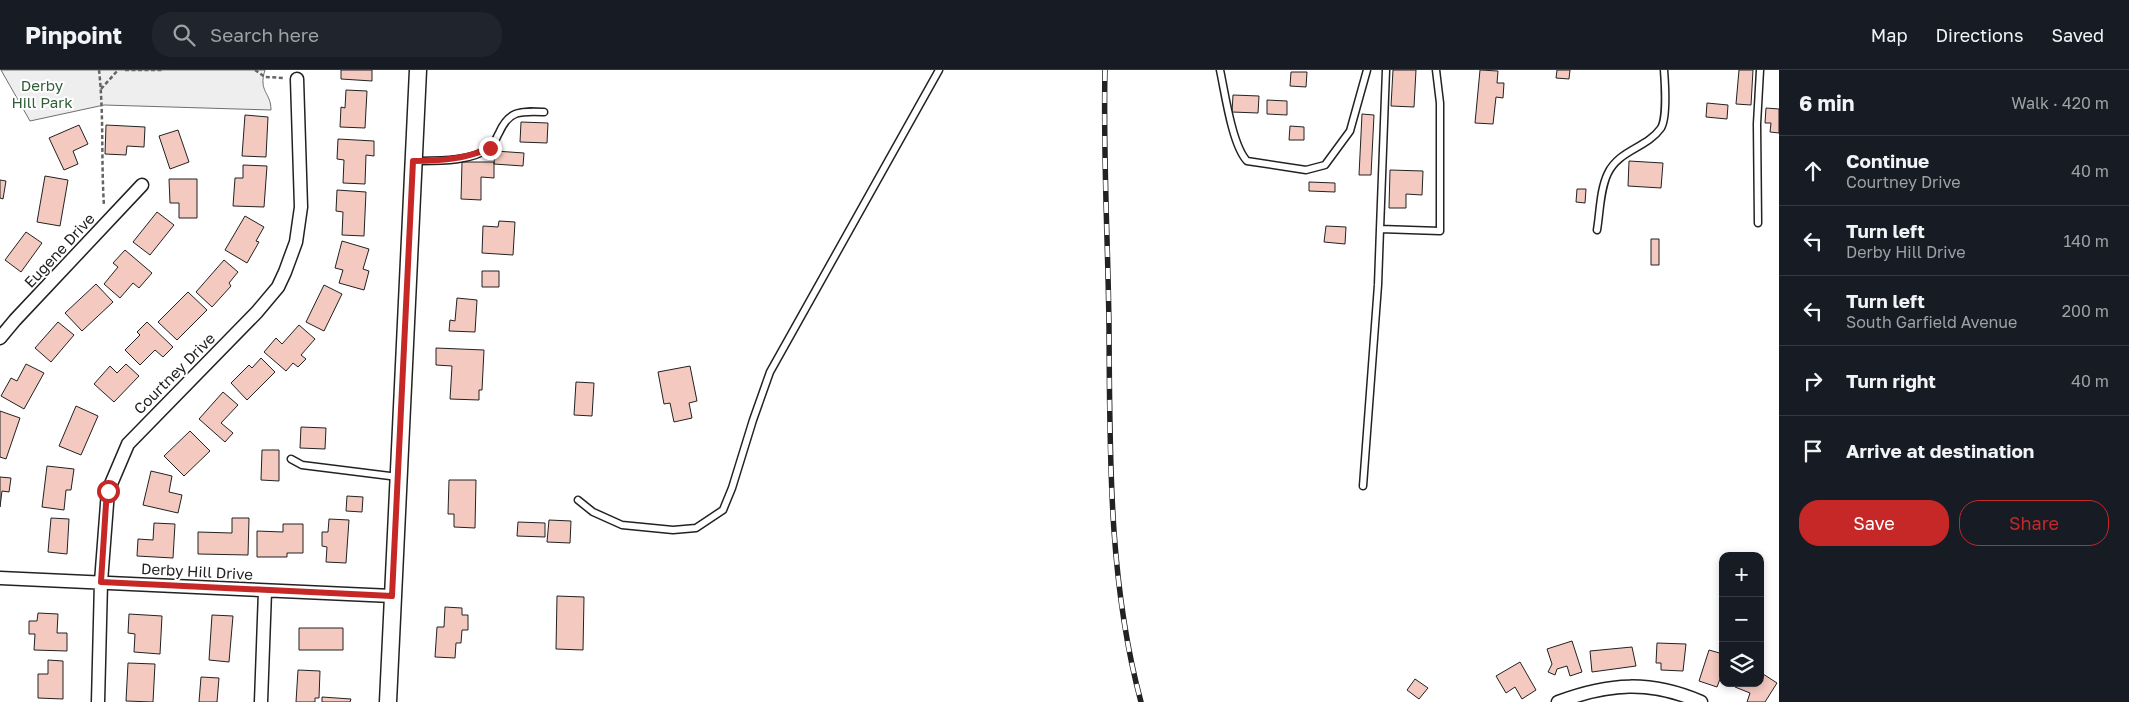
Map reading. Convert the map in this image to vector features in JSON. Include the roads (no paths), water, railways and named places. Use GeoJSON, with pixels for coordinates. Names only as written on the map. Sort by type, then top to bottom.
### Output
{"type":"FeatureCollection","features":[{"type":"Feature","properties":{"kind":"street"},"geometry":{"type":"LineString","coordinates":[[388,702],[418,70]]}},
{"type":"Feature","properties":{"kind":"street","name":"Courtney Drive"},"geometry":{"type":"LineString","coordinates":[[98,702],[101,582],[108,491],[122,454],[128,444],[257,312],[278,286],[286,272],[296,242],[301,207],[297,79]]}},
{"type":"Feature","properties":{"kind":"street","name":"Eugene Drive"},"geometry":{"type":"LineString","coordinates":[[0,338],[142,185]]}},
{"type":"Feature","properties":{"kind":"street","name":"Derby Hill Drive"},"geometry":{"type":"LineString","coordinates":[[0,578],[392,596]]}},
{"type":"Feature","properties":{"kind":"street"},"geometry":{"type":"LineString","coordinates":[[261,702],[265,591]]}},
{"type":"Feature","properties":{"kind":"street"},"geometry":{"type":"LineString","coordinates":[[1558,702],[1589,691],[1610,687],[1633,686],[1672,692],[1700,702]]}},
{"type":"Feature","properties":{"kind":"lane"},"geometry":{"type":"LineString","coordinates":[[578,500],[593,512],[622,525],[673,530],[696,528],[723,510],[770,372],[939,70]]}},
{"type":"Feature","properties":{"kind":"lane"},"geometry":{"type":"LineString","coordinates":[[1220,70],[1231,122],[1242,156],[1247,161],[1306,170],[1325,165],[1350,131],[1367,70]]}},
{"type":"Feature","properties":{"kind":"lane"},"geometry":{"type":"LineString","coordinates":[[1363,486],[1378,285],[1386,70]]}},
{"type":"Feature","properties":{"kind":"lane"},"geometry":{"type":"LineString","coordinates":[[1380,229],[1440,231],[1440,103],[1436,70]]}},
{"type":"Feature","properties":{"kind":"lane"},"geometry":{"type":"LineString","coordinates":[[1596,230],[1603,190],[1608,173],[1616,160],[1627,151],[1648,140],[1662,127],[1665,100],[1664,70]]}},
{"type":"Feature","properties":{"kind":"lane"},"geometry":{"type":"LineString","coordinates":[[1758,223],[1757,124],[1760,70]]}},
{"type":"Feature","properties":{"kind":"lane"},"geometry":{"type":"LineString","coordinates":[[413,161],[437,161],[476,154],[494,144],[500,130],[510,115],[524,111],[544,112]]}},
{"type":"Feature","properties":{"kind":"lane"},"geometry":{"type":"LineString","coordinates":[[291,459],[302,465],[398,477]]}},
{"type":"Feature","properties":{"kind":"railway"},"geometry":{"type":"LineString","coordinates":[[1105,70],[1105,166],[1113,516],[1122,610],[1141,702]]}},
{"type":"Feature","properties":{"kind":"park label","name":"Derby Hill Park"},"geometry":{"type":"Point","coordinates":[42,94]}}]}
